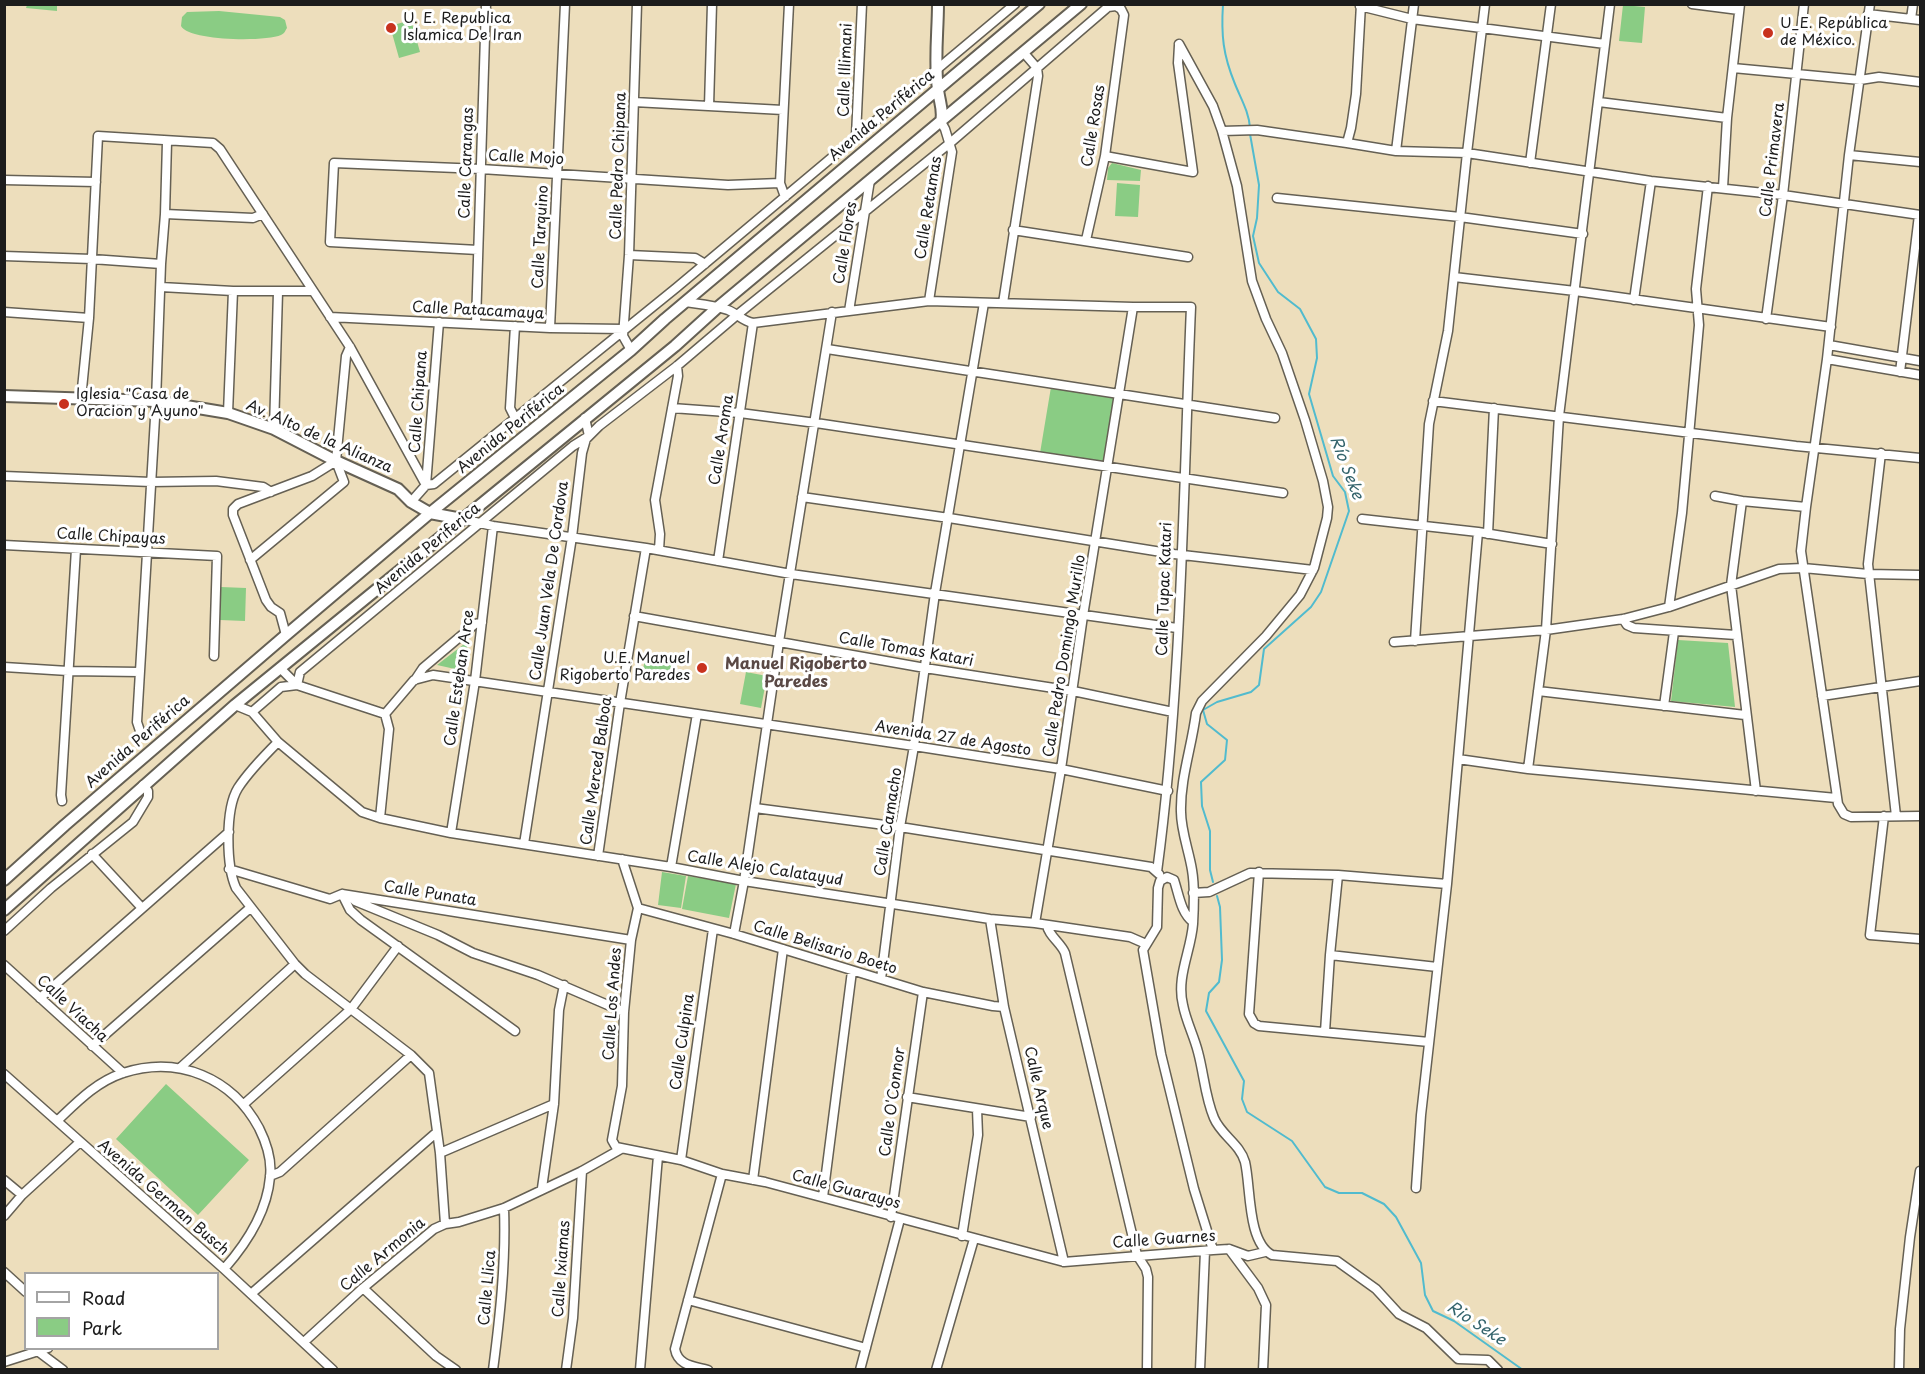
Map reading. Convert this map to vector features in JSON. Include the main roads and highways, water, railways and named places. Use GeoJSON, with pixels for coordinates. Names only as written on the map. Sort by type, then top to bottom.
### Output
{"type":"FeatureCollection","features":[{"type":"Feature","properties":{"kind":"waterway","name":"Río Seke"},"geometry":{"type":"LineString","coordinates":[[1223,4],[1222,26],[1225,54],[1250,128]]}},
{"type":"Feature","properties":{"kind":"waterway","name":"Río Seke"},"geometry":{"type":"LineString","coordinates":[[1213,882],[1210,870],[1210,831],[1202,806],[1201,782],[1225,760],[1227,740],[1207,724],[1203,710],[1217,702],[1251,692],[1259,685],[1264,649],[1311,607],[1321,592],[1349,511],[1345,492],[1333,476],[1309,394],[1317,358],[1316,339],[1300,309],[1278,292],[1259,263],[1253,236],[1257,218],[1259,185],[1250,134]]}},
{"type":"Feature","properties":{"kind":"waterway","name":"Rio Seke"},"geometry":{"type":"LineString","coordinates":[[1217,896],[1220,907],[1222,960],[1219,982],[1209,993],[1206,1011],[1244,1081],[1242,1099],[1247,1112],[1292,1141],[1325,1187],[1339,1193],[1362,1193],[1384,1204],[1396,1217],[1421,1263],[1425,1295],[1433,1311],[1454,1321],[1523,1370]]}},
{"type":"Feature","properties":{"kind":"place","name":"U. E. Republica Islamica De Iran"},"geometry":{"type":"Point","coordinates":[391,28]}},
{"type":"Feature","properties":{"kind":"place","name":"U_E. República de México."},"geometry":{"type":"Point","coordinates":[1768,33]}},
{"type":"Feature","properties":{"kind":"place","name":"Iglesia \"Casa de Oracion y Ayuno\""},"geometry":{"type":"Point","coordinates":[64,404]}},
{"type":"Feature","properties":{"kind":"place","name":"U.E. Manuel Rigoberto Paredes"},"geometry":{"type":"Point","coordinates":[702,668]}},
{"type":"Feature","properties":{"kind":"district","name":"Manuel Rigoberto Paredes"},"geometry":{"type":"Point","coordinates":[796,674]}}]}
